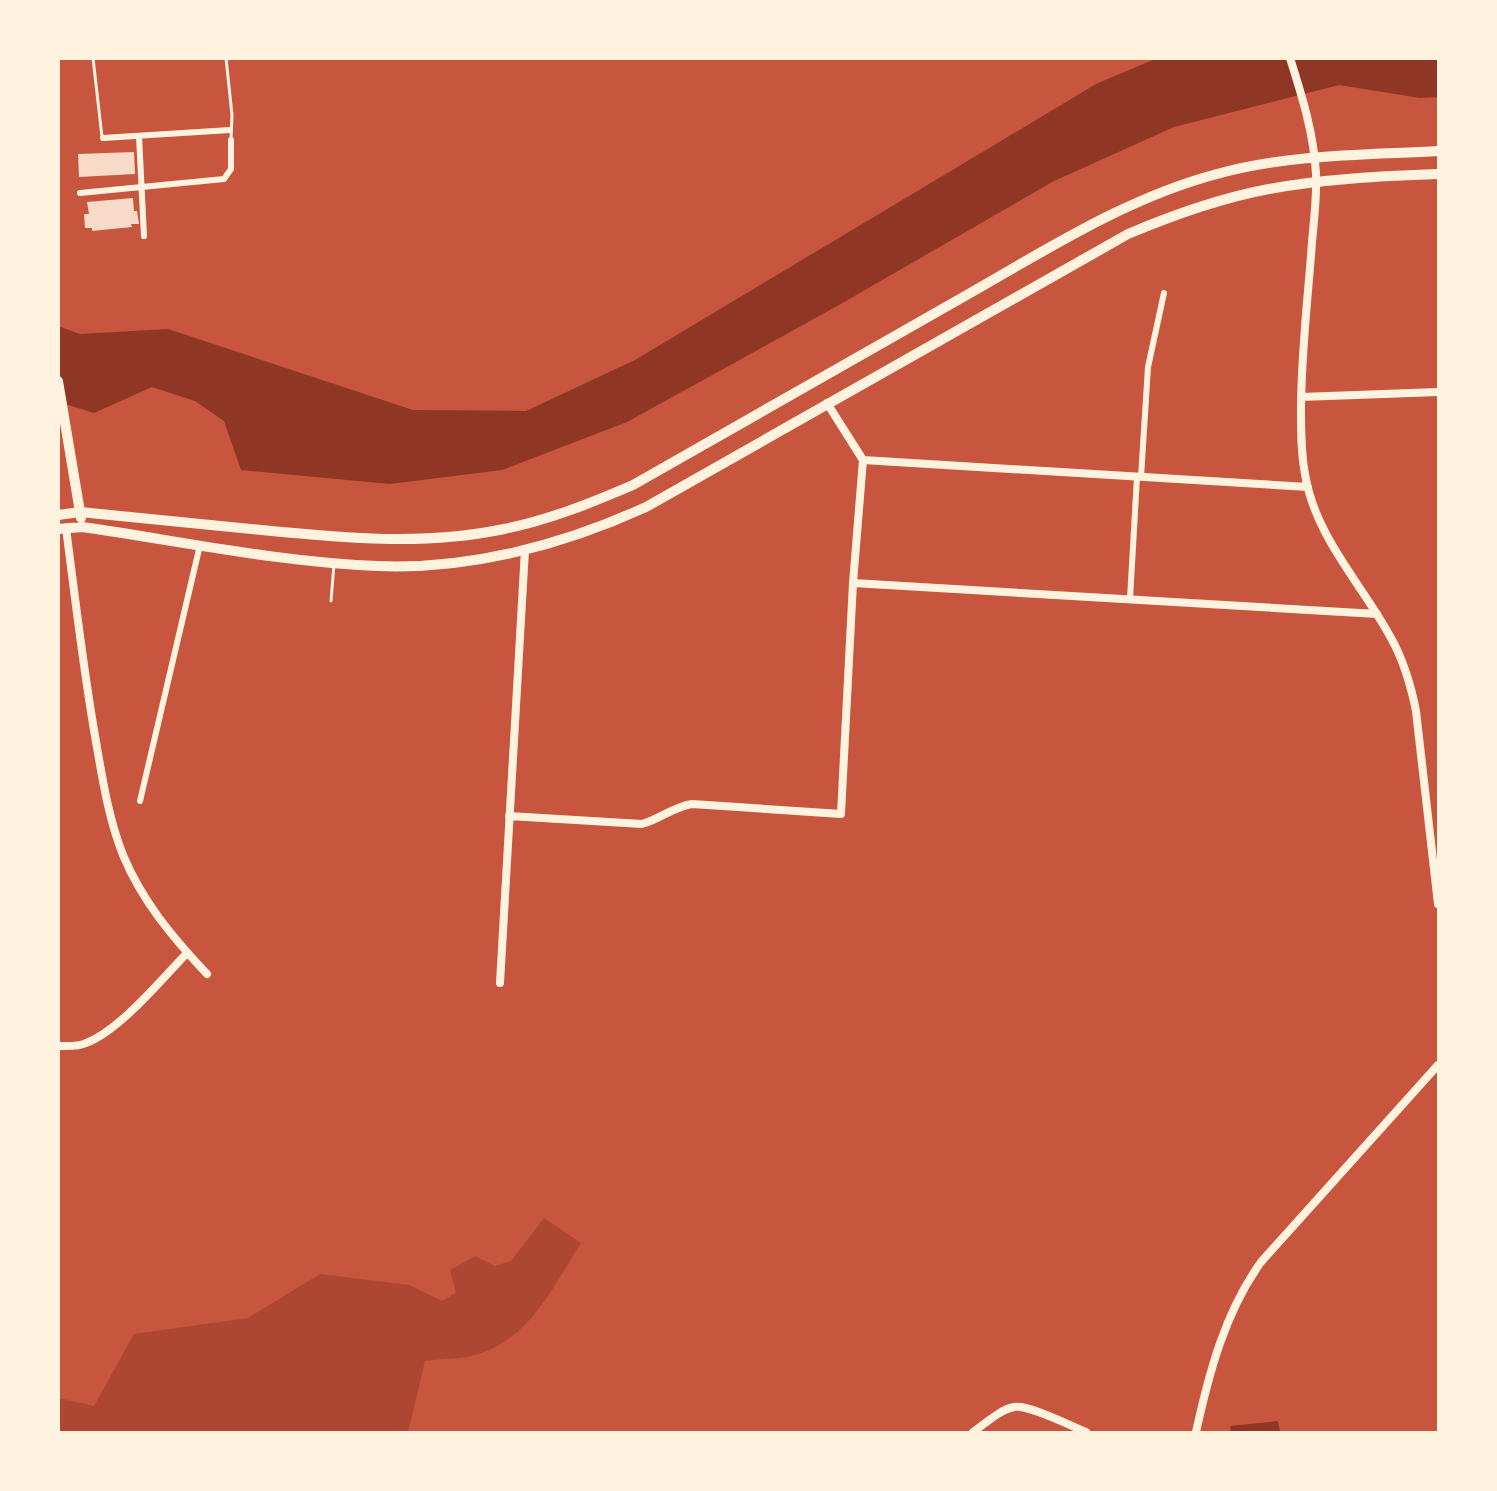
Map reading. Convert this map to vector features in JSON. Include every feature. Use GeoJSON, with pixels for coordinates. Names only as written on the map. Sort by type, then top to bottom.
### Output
{"type":"FeatureCollection","features":[{"type":"Feature","properties":{"kind":"main road"},"geometry":{"type":"LineString","coordinates":[[60,524],[80,512],[291,533],[399,541],[478,533],[537,522],[633,485],[1117,211],[1167,190],[1217,174],[1256,165],[1314,157],[1438,151]]}},
{"type":"Feature","properties":{"kind":"main road"},"geometry":{"type":"LineString","coordinates":[[60,524],[250,553],[377,566],[449,563],[525,550],[592,530],[646,507],[1128,234],[1159,221],[1234,197],[1268,189],[1438,174]]}},
{"type":"Feature","properties":{"kind":"main road"},"geometry":{"type":"LineString","coordinates":[[58,381],[82,527]]}},
{"type":"Feature","properties":{"kind":"street"},"geometry":{"type":"LineString","coordinates":[[1290,58],[1307,116],[1316,183],[1302,397],[1302,455],[1308,486],[1322,525],[1337,555],[1377,614],[1401,660],[1416,711],[1438,904]]}},
{"type":"Feature","properties":{"kind":"street"},"geometry":{"type":"LineString","coordinates":[[103,138],[230,130]]}},
{"type":"Feature","properties":{"kind":"street"},"geometry":{"type":"LineString","coordinates":[[139,136],[144,236]]}},
{"type":"Feature","properties":{"kind":"street"},"geometry":{"type":"LineString","coordinates":[[80,193],[224,178],[231,169],[231,140]]}},
{"type":"Feature","properties":{"kind":"street"},"geometry":{"type":"LineString","coordinates":[[1130,599],[1148,368],[1164,293]]}},
{"type":"Feature","properties":{"kind":"street"},"geometry":{"type":"LineString","coordinates":[[1302,397],[1438,392]]}},
{"type":"Feature","properties":{"kind":"street"},"geometry":{"type":"LineString","coordinates":[[509,816],[642,824],[676,808],[692,804],[841,814],[853,583],[863,460],[827,404]]}},
{"type":"Feature","properties":{"kind":"street"},"geometry":{"type":"LineString","coordinates":[[863,460],[1308,486]]}},
{"type":"Feature","properties":{"kind":"street"},"geometry":{"type":"LineString","coordinates":[[60,524],[102,782],[113,825],[124,856],[142,893],[156,915],[207,974]]}},
{"type":"Feature","properties":{"kind":"street"},"geometry":{"type":"LineString","coordinates":[[140,801],[200,545]]}},
{"type":"Feature","properties":{"kind":"street"},"geometry":{"type":"LineString","coordinates":[[500,983],[525,550]]}},
{"type":"Feature","properties":{"kind":"street"},"geometry":{"type":"LineString","coordinates":[[853,583],[1377,614]]}},
{"type":"Feature","properties":{"kind":"street"},"geometry":{"type":"LineString","coordinates":[[58,1046],[84,1044],[111,1028],[139,1003],[187,953]]}},
{"type":"Feature","properties":{"kind":"street"},"geometry":{"type":"LineString","coordinates":[[1196,1432],[1205,1392],[1220,1344],[1238,1300],[1252,1275],[1261,1262],[1438,1065]]}},
{"type":"Feature","properties":{"kind":"street"},"geometry":{"type":"LineString","coordinates":[[973,1432],[1002,1412],[1015,1407],[1027,1408],[1086,1432]]}},
{"type":"Feature","properties":{"kind":"lane"},"geometry":{"type":"LineString","coordinates":[[93,58],[103,138]]}},
{"type":"Feature","properties":{"kind":"lane"},"geometry":{"type":"LineString","coordinates":[[226,58],[232,115],[231,140]]}},
{"type":"Feature","properties":{"kind":"lane"},"geometry":{"type":"LineString","coordinates":[[331,601],[334,562]]}},
{"type":"Feature","properties":{"kind":"shaded area"},"geometry":{"type":"Polygon","coordinates":[[[1155,59],[1438,59],[1438,97],[1420,98],[1339,85],[1174,127],[1054,181],[839,305],[627,422],[502,470],[390,484],[241,470],[224,421],[195,401],[152,387],[94,413],[59,402],[58,326],[80,334],[168,329],[413,410],[526,411],[635,360],[1096,84],[1155,59]]]}},
{"type":"Feature","properties":{"kind":"shaded area"},"geometry":{"type":"Polygon","coordinates":[[[544,1218],[581,1243],[548,1297],[522,1328],[506,1341],[488,1351],[467,1357],[425,1361],[408,1432],[59,1432],[59,1398],[94,1406],[134,1334],[248,1318],[320,1274],[409,1285],[442,1301],[456,1293],[450,1270],[475,1256],[495,1266],[511,1261],[544,1218]]]}},
{"type":"Feature","properties":{"kind":"shaded area"},"geometry":{"type":"Polygon","coordinates":[[[1278,1421],[1280,1432],[1231,1432],[1230,1426],[1278,1421]]]}},
{"type":"Feature","properties":{"kind":"building"},"geometry":{"type":"Polygon","coordinates":[[[134,152],[135,174],[79,177],[78,154],[134,152]]]}},
{"type":"Feature","properties":{"kind":"building"},"geometry":{"type":"Polygon","coordinates":[[[133,198],[134,211],[137,211],[139,224],[131,224],[132,227],[92,231],[92,228],[85,228],[84,214],[89,214],[87,202],[133,198]]]}}]}
